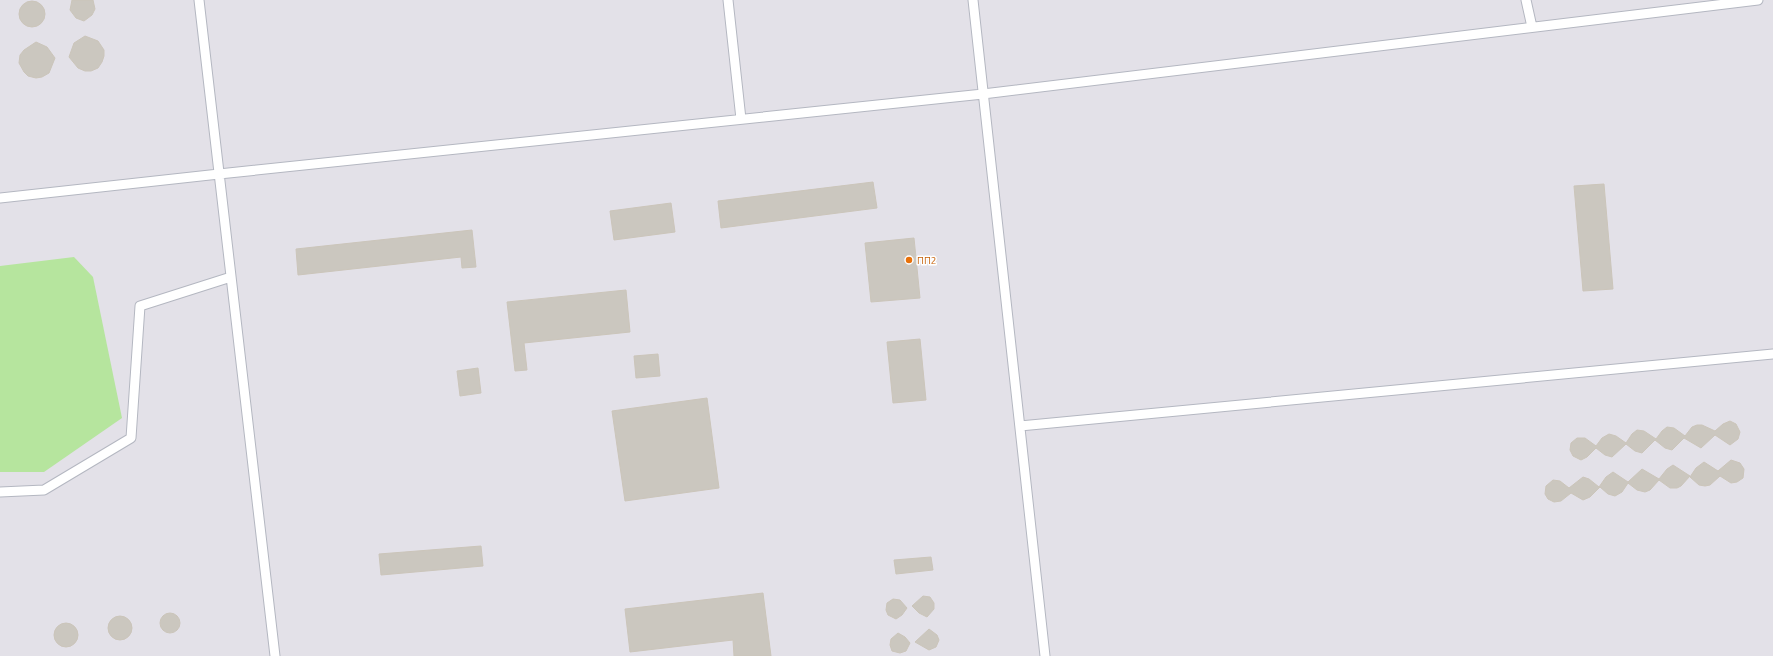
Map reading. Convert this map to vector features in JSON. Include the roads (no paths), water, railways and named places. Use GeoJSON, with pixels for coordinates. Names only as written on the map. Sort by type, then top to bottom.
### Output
{"type":"FeatureCollection","features":[{"type":"Feature","properties":{"kind":"lane"},"geometry":{"type":"LineString","coordinates":[[199,0],[275,656]]}},
{"type":"Feature","properties":{"kind":"lane"},"geometry":{"type":"LineString","coordinates":[[728,0],[741,119]]}},
{"type":"Feature","properties":{"kind":"lane"},"geometry":{"type":"LineString","coordinates":[[973,0],[1045,656]]}},
{"type":"Feature","properties":{"kind":"lane"},"geometry":{"type":"LineString","coordinates":[[1526,0],[1532,27]]}},
{"type":"Feature","properties":{"kind":"lane"},"geometry":{"type":"LineString","coordinates":[[0,198],[983,94],[1758,0]]}},
{"type":"Feature","properties":{"kind":"lane"},"geometry":{"type":"LineString","coordinates":[[0,492],[44,490],[131,438],[140,306],[231,277]]}},
{"type":"Feature","properties":{"kind":"lane"},"geometry":{"type":"LineString","coordinates":[[1020,426],[1773,354]]}},
{"type":"Feature","properties":{"kind":"place","name":"ПП2"},"geometry":{"type":"Point","coordinates":[909,260]}}]}
